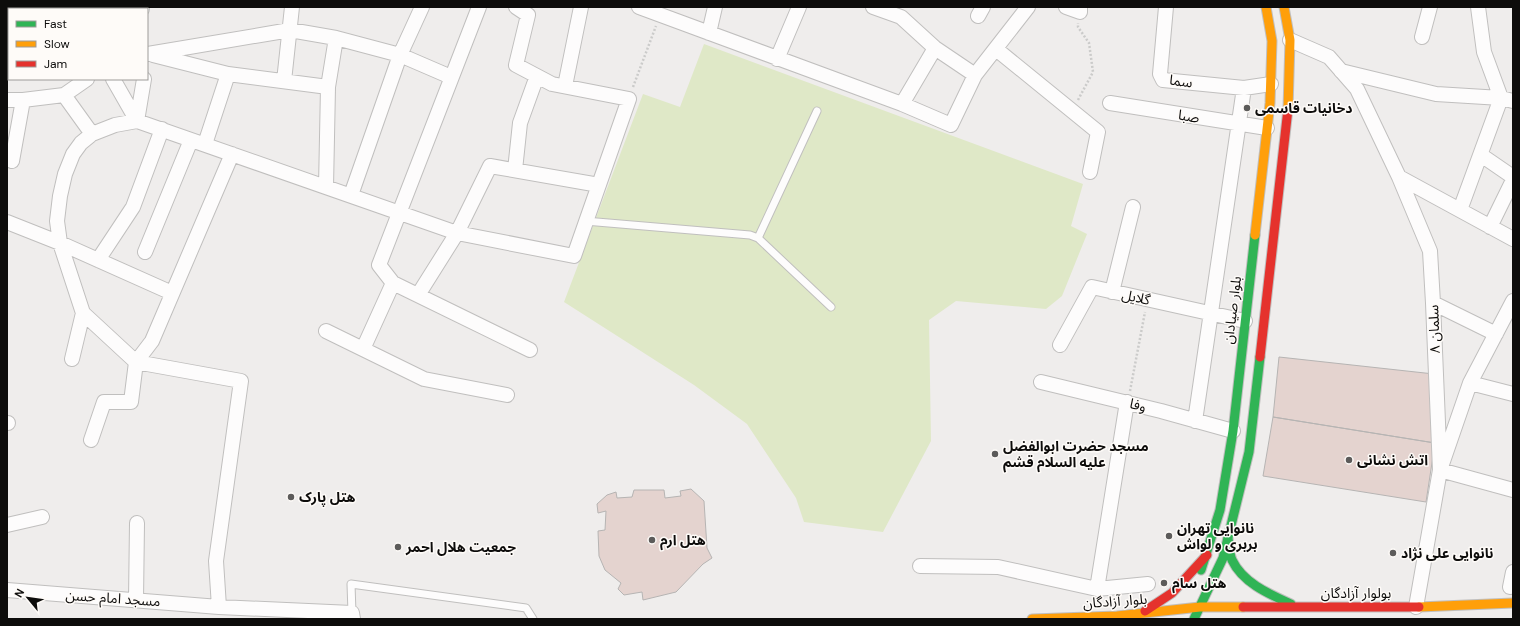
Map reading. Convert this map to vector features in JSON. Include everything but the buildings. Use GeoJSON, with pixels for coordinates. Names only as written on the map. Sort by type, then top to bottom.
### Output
{"type":"FeatureCollection","features":[{"type":"Feature","properties":{"kind":"main road","name":"بلوار صیادان"},"geometry":{"type":"LineString","coordinates":[[1196,581],[1207,555],[1220,510],[1231,449],[1272,84],[1272,41],[1266,7]]}},
{"type":"Feature","properties":{"kind":"main road"},"geometry":{"type":"LineString","coordinates":[[1194,619],[1223,558],[1249,452],[1289,102],[1290,40],[1284,7]]}},
{"type":"Feature","properties":{"kind":"main road"},"geometry":{"type":"LineString","coordinates":[[1231,449],[1249,452]]}},
{"type":"Feature","properties":{"kind":"main road"},"geometry":{"type":"LineString","coordinates":[[1228,538],[1231,559],[1245,577],[1265,593],[1300,608]]}},
{"type":"Feature","properties":{"kind":"main road"},"geometry":{"type":"LineString","coordinates":[[1140,614],[1165,600],[1188,578],[1207,555]]}},
{"type":"Feature","properties":{"kind":"main road"},"geometry":{"type":"LineString","coordinates":[[1182,619],[1184,609],[1189,599]]}},
{"type":"Feature","properties":{"kind":"main road","name":"بولوار آزادگان"},"geometry":{"type":"LineString","coordinates":[[1200,607],[1491,607],[1513,603]]}},
{"type":"Feature","properties":{"kind":"main road","name":"بلوار آزادگان"},"geometry":{"type":"LineString","coordinates":[[1032,619],[1140,614],[1200,607]]}},
{"type":"Feature","properties":{"kind":"street"},"geometry":{"type":"LineString","coordinates":[[284,81],[292,7]]}},
{"type":"Feature","properties":{"kind":"street"},"geometry":{"type":"LineString","coordinates":[[351,196],[400,55],[422,7]]}},
{"type":"Feature","properties":{"kind":"street"},"geometry":{"type":"LineString","coordinates":[[480,7],[398,212],[379,265],[393,283],[530,350]]}},
{"type":"Feature","properties":{"kind":"street"},"geometry":{"type":"LineString","coordinates":[[219,607],[216,561],[241,381],[136,362],[83,313],[60,243],[57,221],[60,196],[65,174],[73,154],[81,143],[92,134],[115,126],[137,121],[457,233],[574,256],[629,99],[552,84],[516,65],[528,15],[516,7]]}},
{"type":"Feature","properties":{"kind":"street"},"geometry":{"type":"LineString","coordinates":[[565,86],[581,7]]}},
{"type":"Feature","properties":{"kind":"street"},"geometry":{"type":"LineString","coordinates":[[639,7],[902,104],[952,125],[975,75],[1028,7]]}},
{"type":"Feature","properties":{"kind":"street"},"geometry":{"type":"LineString","coordinates":[[709,33],[715,7]]}},
{"type":"Feature","properties":{"kind":"street"},"geometry":{"type":"LineString","coordinates":[[777,59],[799,7]]}},
{"type":"Feature","properties":{"kind":"street"},"geometry":{"type":"LineString","coordinates":[[873,7],[901,17],[935,48],[975,75]]}},
{"type":"Feature","properties":{"kind":"street"},"geometry":{"type":"LineString","coordinates":[[1066,7],[1080,9]]}},
{"type":"Feature","properties":{"kind":"street","name":"سما"},"geometry":{"type":"LineString","coordinates":[[1166,7],[1160,74],[1163,80],[1244,88],[1272,84]]}},
{"type":"Feature","properties":{"kind":"street"},"geometry":{"type":"LineString","coordinates":[[1422,37],[1430,7]]}},
{"type":"Feature","properties":{"kind":"street"},"geometry":{"type":"LineString","coordinates":[[1478,7],[1484,52],[1507,100]]}},
{"type":"Feature","properties":{"kind":"street"},"geometry":{"type":"LineString","coordinates":[[148,53],[290,30],[336,38],[400,55],[451,77]]}},
{"type":"Feature","properties":{"kind":"street"},"geometry":{"type":"LineString","coordinates":[[326,187],[328,87],[336,38]]}},
{"type":"Feature","properties":{"kind":"street","name":"سلمان ۸"},"geometry":{"type":"LineString","coordinates":[[1290,40],[1329,57],[1357,89],[1399,177],[1430,251],[1440,470],[1416,607]]}},
{"type":"Feature","properties":{"kind":"street"},"geometry":{"type":"LineString","coordinates":[[902,104],[935,48]]}},
{"type":"Feature","properties":{"kind":"street"},"geometry":{"type":"LineString","coordinates":[[996,49],[1098,132],[1090,172]]}},
{"type":"Feature","properties":{"kind":"street"},"geometry":{"type":"LineString","coordinates":[[148,53],[228,74],[328,87]]}},
{"type":"Feature","properties":{"kind":"street"},"geometry":{"type":"LineString","coordinates":[[1341,70],[1436,94],[1507,100]]}},
{"type":"Feature","properties":{"kind":"street"},"geometry":{"type":"LineString","coordinates":[[206,144],[228,74]]}},
{"type":"Feature","properties":{"kind":"street"},"geometry":{"type":"LineString","coordinates":[[516,170],[520,123],[537,76]]}},
{"type":"Feature","properties":{"kind":"street"},"geometry":{"type":"LineString","coordinates":[[7,100],[23,100],[64,95],[86,80]]}},
{"type":"Feature","properties":{"kind":"street"},"geometry":{"type":"LineString","coordinates":[[114,80],[137,121]]}},
{"type":"Feature","properties":{"kind":"street"},"geometry":{"type":"LineString","coordinates":[[137,121],[144,80]]}},
{"type":"Feature","properties":{"kind":"street"},"geometry":{"type":"LineString","coordinates":[[1195,421],[1244,88]]}},
{"type":"Feature","properties":{"kind":"street"},"geometry":{"type":"LineString","coordinates":[[64,95],[92,134]]}},
{"type":"Feature","properties":{"kind":"street"},"geometry":{"type":"LineString","coordinates":[[7,159],[12,161],[23,100]]}},
{"type":"Feature","properties":{"kind":"street"},"geometry":{"type":"LineString","coordinates":[[1460,210],[1481,154],[1507,100]]}},
{"type":"Feature","properties":{"kind":"street","name":"صبا"},"geometry":{"type":"LineString","coordinates":[[1110,103],[1267,128]]}},
{"type":"Feature","properties":{"kind":"street"},"geometry":{"type":"LineString","coordinates":[[98,260],[133,207],[162,129]]}},
{"type":"Feature","properties":{"kind":"street"},"geometry":{"type":"LineString","coordinates":[[145,252],[191,140]]}},
{"type":"Feature","properties":{"kind":"street"},"geometry":{"type":"LineString","coordinates":[[91,440],[104,402],[131,402],[136,362],[152,341],[232,154]]}},
{"type":"Feature","properties":{"kind":"street"},"geometry":{"type":"LineString","coordinates":[[1481,154],[1513,178],[1490,227]]}},
{"type":"Feature","properties":{"kind":"street"},"geometry":{"type":"LineString","coordinates":[[418,295],[457,233],[490,166],[599,185]]}},
{"type":"Feature","properties":{"kind":"street"},"geometry":{"type":"LineString","coordinates":[[1399,177],[1513,239]]}},
{"type":"Feature","properties":{"kind":"street"},"geometry":{"type":"LineString","coordinates":[[1112,292],[1133,207]]}},
{"type":"Feature","properties":{"kind":"street"},"geometry":{"type":"LineString","coordinates":[[7,222],[60,243],[172,293]]}},
{"type":"Feature","properties":{"kind":"street"},"geometry":{"type":"LineString","coordinates":[[363,349],[393,283]]}},
{"type":"Feature","properties":{"kind":"street","name":"گلایل"},"geometry":{"type":"LineString","coordinates":[[1060,345],[1092,287],[1245,322]]}},
{"type":"Feature","properties":{"kind":"street"},"geometry":{"type":"LineString","coordinates":[[1513,301],[1470,382],[1440,470],[1513,490]]}},
{"type":"Feature","properties":{"kind":"street"},"geometry":{"type":"LineString","coordinates":[[1433,303],[1496,334]]}},
{"type":"Feature","properties":{"kind":"street"},"geometry":{"type":"LineString","coordinates":[[72,359],[83,313]]}},
{"type":"Feature","properties":{"kind":"street"},"geometry":{"type":"LineString","coordinates":[[326,331],[424,379],[507,395]]}},
{"type":"Feature","properties":{"kind":"street","name":"وفا"},"geometry":{"type":"LineString","coordinates":[[1041,382],[1127,402],[1233,432]]}},
{"type":"Feature","properties":{"kind":"street"},"geometry":{"type":"LineString","coordinates":[[1470,382],[1513,394]]}},
{"type":"Feature","properties":{"kind":"street"},"geometry":{"type":"LineString","coordinates":[[1097,589],[1127,402]]}},
{"type":"Feature","properties":{"kind":"street"},"geometry":{"type":"LineString","coordinates":[[7,525],[42,517]]}},
{"type":"Feature","properties":{"kind":"street"},"geometry":{"type":"LineString","coordinates":[[136,600],[137,522]]}},
{"type":"Feature","properties":{"kind":"street"},"geometry":{"type":"LineString","coordinates":[[920,566],[998,567],[1097,589],[1148,584]]}},
{"type":"Feature","properties":{"kind":"street"},"geometry":{"type":"LineString","coordinates":[[1510,587],[1513,572]]}},
{"type":"Feature","properties":{"kind":"street","name":"مسجد امام حسن"},"geometry":{"type":"LineString","coordinates":[[7,590],[352,616]]}},
{"type":"Feature","properties":{"kind":"lane"},"geometry":{"type":"LineString","coordinates":[[758,238],[817,111]]}},
{"type":"Feature","properties":{"kind":"lane"},"geometry":{"type":"LineString","coordinates":[[585,221],[750,235],[758,238],[831,307]]}},
{"type":"Feature","properties":{"kind":"lane"},"geometry":{"type":"LineString","coordinates":[[352,616],[351,584],[526,608],[533,619]]}},
{"type":"Feature","properties":{"kind":"path"},"geometry":{"type":"LineString","coordinates":[[1072,111],[1093,72],[1088,43],[1078,27],[1080,9]]}},
{"type":"Feature","properties":{"kind":"path"},"geometry":{"type":"LineString","coordinates":[[629,99],[660,15]]}},
{"type":"Feature","properties":{"kind":"path"},"geometry":{"type":"LineString","coordinates":[[1127,402],[1148,300]]}},
{"type":"Feature","properties":{"kind":"green space"},"geometry":{"type":"Polygon","coordinates":[[[704,44],[1083,184],[1071,226],[1087,234],[1062,296],[1046,309],[956,301],[929,320],[931,441],[883,532],[804,522],[796,498],[747,424],[694,385],[564,302],[643,94],[680,107],[704,44]]]}},
{"type":"Feature","properties":{"kind":"traffic: fast"},"geometry":{"type":"LineString","coordinates":[[1201,570],[1220,510],[1233,431],[1255,235]]}},
{"type":"Feature","properties":{"kind":"traffic: fast"},"geometry":{"type":"LineString","coordinates":[[1194,619],[1223,558],[1249,452],[1260,357]]}},
{"type":"Feature","properties":{"kind":"traffic: fast"},"geometry":{"type":"LineString","coordinates":[[1228,538],[1232,560],[1243,575],[1257,587],[1291,604]]}},
{"type":"Feature","properties":{"kind":"traffic: slow"},"geometry":{"type":"LineString","coordinates":[[1255,235],[1270,103],[1272,41],[1266,7]]}},
{"type":"Feature","properties":{"kind":"traffic: slow"},"geometry":{"type":"LineString","coordinates":[[1284,7],[1290,40],[1288,109]]}},
{"type":"Feature","properties":{"kind":"traffic: slow"},"geometry":{"type":"LineString","coordinates":[[1419,607],[1513,603]]}},
{"type":"Feature","properties":{"kind":"traffic: slow"},"geometry":{"type":"LineString","coordinates":[[1032,619],[1117,616],[1200,607],[1243,607]]}},
{"type":"Feature","properties":{"kind":"traffic: jam"},"geometry":{"type":"LineString","coordinates":[[1260,357],[1288,109]]}},
{"type":"Feature","properties":{"kind":"traffic: jam"},"geometry":{"type":"LineString","coordinates":[[1145,611],[1172,593],[1207,555]]}},
{"type":"Feature","properties":{"kind":"traffic: jam"},"geometry":{"type":"LineString","coordinates":[[1243,607],[1419,607]]}},
{"type":"Feature","properties":{"kind":"place","name":"دخانیات قاسمی"},"geometry":{"type":"Point","coordinates":[1247,108]}},
{"type":"Feature","properties":{"kind":"place","name":"مسجد حضرت ابوالفضل علیه السلام قشم"},"geometry":{"type":"Point","coordinates":[995,454]}},
{"type":"Feature","properties":{"kind":"place","name":"اتش نشانى"},"geometry":{"type":"Point","coordinates":[1349,460]}},
{"type":"Feature","properties":{"kind":"place","name":"هتل پارک"},"geometry":{"type":"Point","coordinates":[291,497]}},
{"type":"Feature","properties":{"kind":"place","name":"نانوایی تهران بربری و لواش"},"geometry":{"type":"Point","coordinates":[1169,536]}},
{"type":"Feature","properties":{"kind":"place","name":"هتل ارم"},"geometry":{"type":"Point","coordinates":[652,540]}},
{"type":"Feature","properties":{"kind":"place","name":"جمعیت هلال احمر"},"geometry":{"type":"Point","coordinates":[398,547]}},
{"type":"Feature","properties":{"kind":"place","name":"نانوایی علی نژاد"},"geometry":{"type":"Point","coordinates":[1393,553]}},
{"type":"Feature","properties":{"kind":"place","name":"هتل سام"},"geometry":{"type":"Point","coordinates":[1164,583]}}]}
